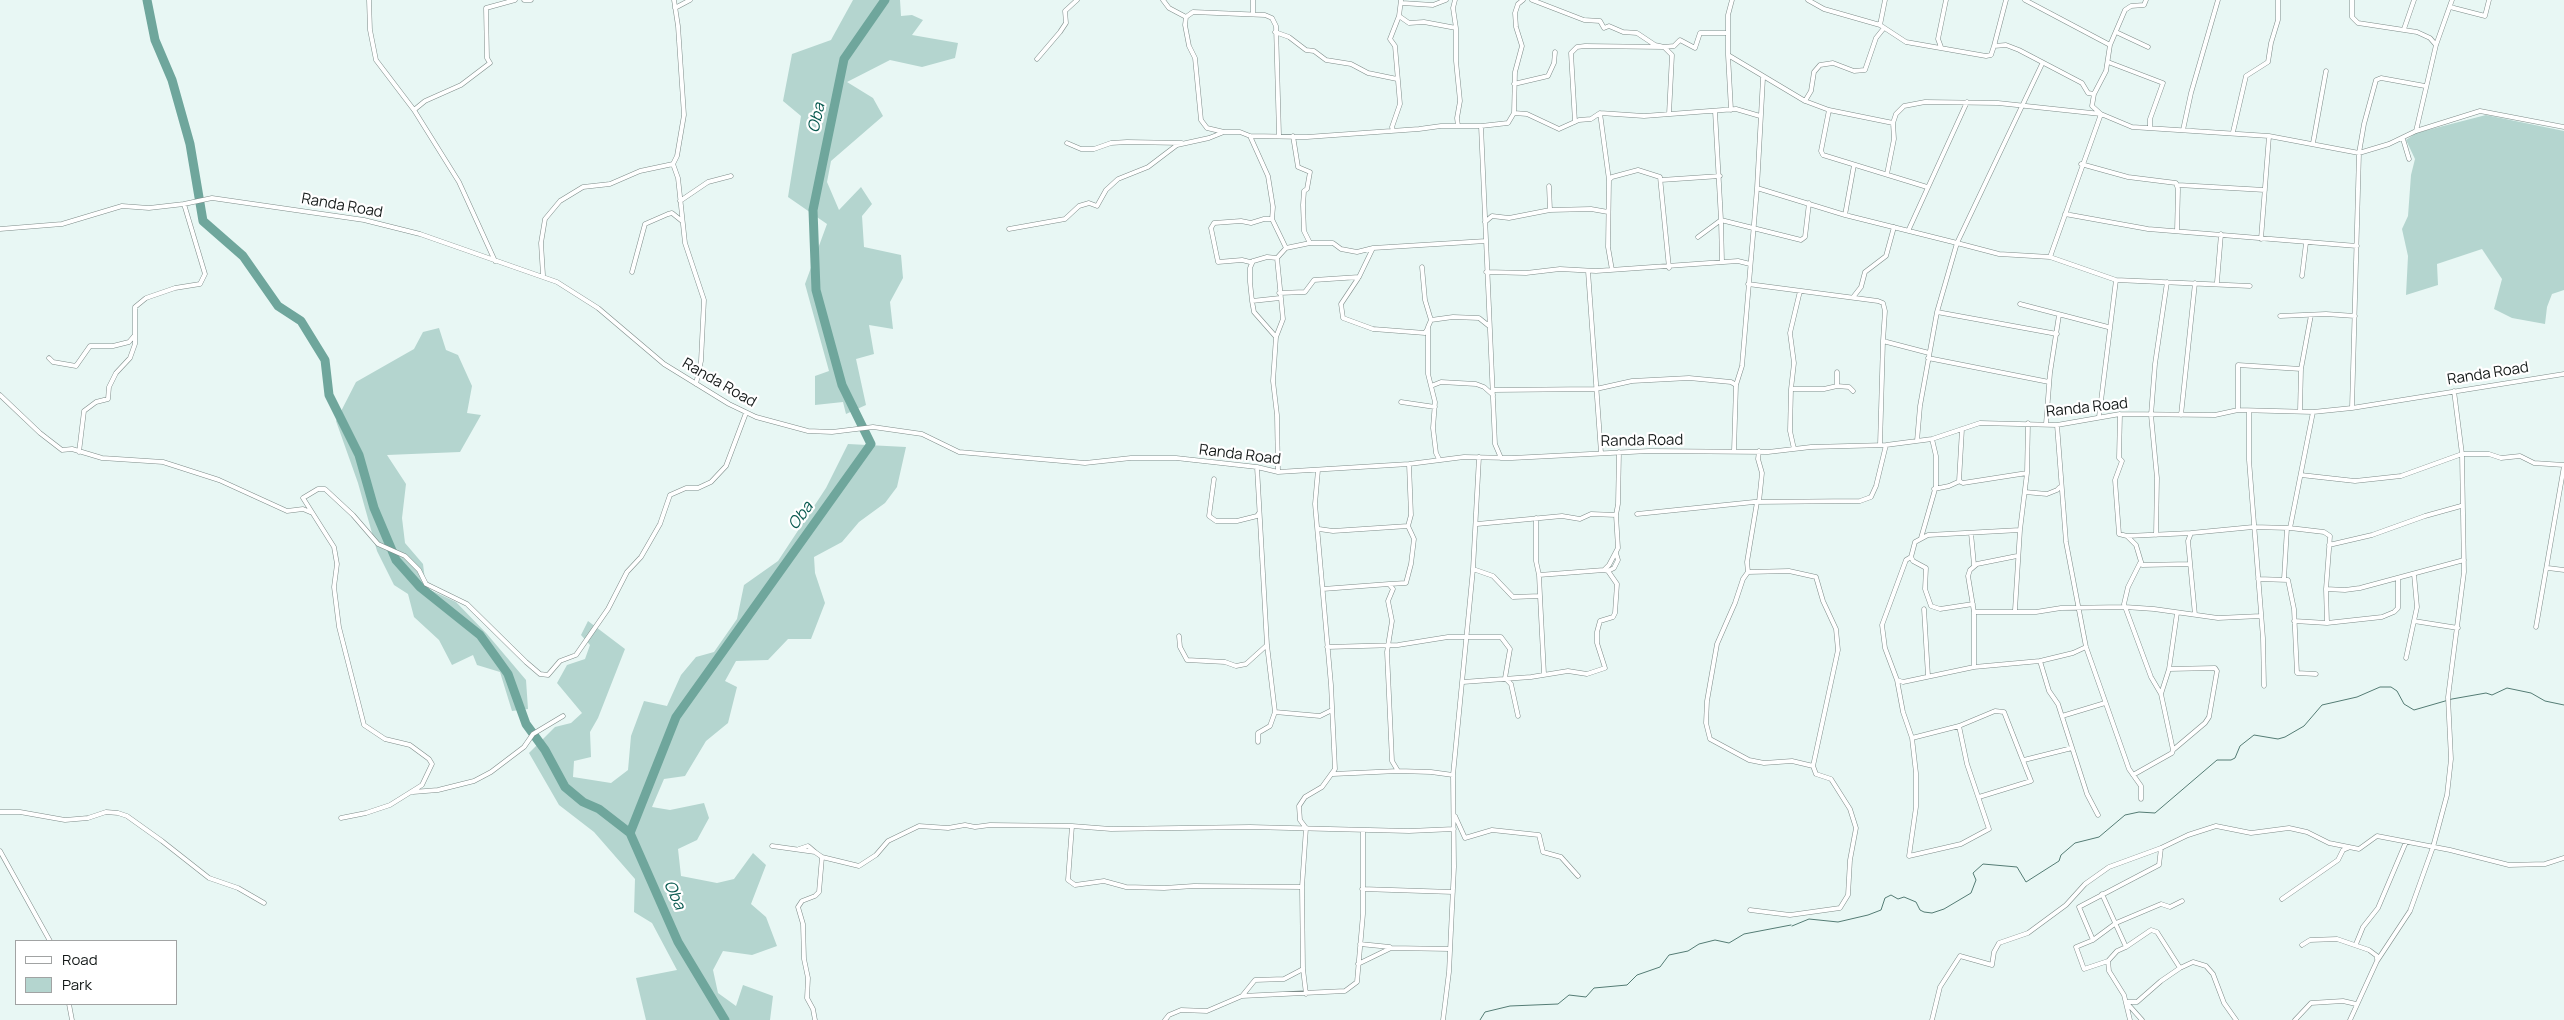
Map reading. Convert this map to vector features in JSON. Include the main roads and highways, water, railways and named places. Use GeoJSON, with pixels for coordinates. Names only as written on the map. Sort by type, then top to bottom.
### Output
{"type":"FeatureCollection","features":[{"type":"Feature","properties":{"kind":"waterway"},"geometry":{"type":"LineString","coordinates":[[147,0],[155,40],[172,80],[190,144],[203,221],[243,256],[278,306],[301,321],[325,360],[329,395],[359,455],[374,508],[396,560],[420,587],[480,635],[508,674],[526,724],[545,750],[565,787],[583,802],[599,809],[630,833]]}},
{"type":"Feature","properties":{"kind":"waterway","name":"Oba"},"geometry":{"type":"LineString","coordinates":[[725,1020],[678,942],[630,833],[676,717],[871,444],[842,385],[816,290],[813,210],[844,59],[885,0]]}},
{"type":"Feature","properties":{"kind":"waterway"},"geometry":{"type":"LineString","coordinates":[[1792,926],[1809,919],[1838,922],[1868,915],[1881,910],[1885,898],[1891,895],[1898,899],[1904,897],[1916,902],[1920,910],[1932,913],[1944,909],[1971,893],[1976,880],[1973,873],[1983,864],[2017,867],[2026,882],[2059,861],[2061,855],[2075,843],[2099,837],[2125,815],[2139,812],[2155,813],[2217,760],[2231,760],[2235,758],[2240,746],[2254,735],[2278,739],[2285,737],[2304,726],[2322,705],[2357,697],[2380,687],[2391,687],[2397,691],[2404,704],[2414,710],[2452,699],[2486,693],[2492,695],[2507,688],[2531,693],[2545,701],[2564,705]]}},
{"type":"Feature","properties":{"kind":"waterway"},"geometry":{"type":"LineString","coordinates":[[1480,1020],[1485,1012],[1510,1006],[1558,1004],[1569,995],[1586,997],[1594,988],[1627,985],[1637,975],[1660,967],[1669,955],[1688,951],[1699,944],[1715,940],[1729,943],[1744,934],[1791,925]]}}]}
